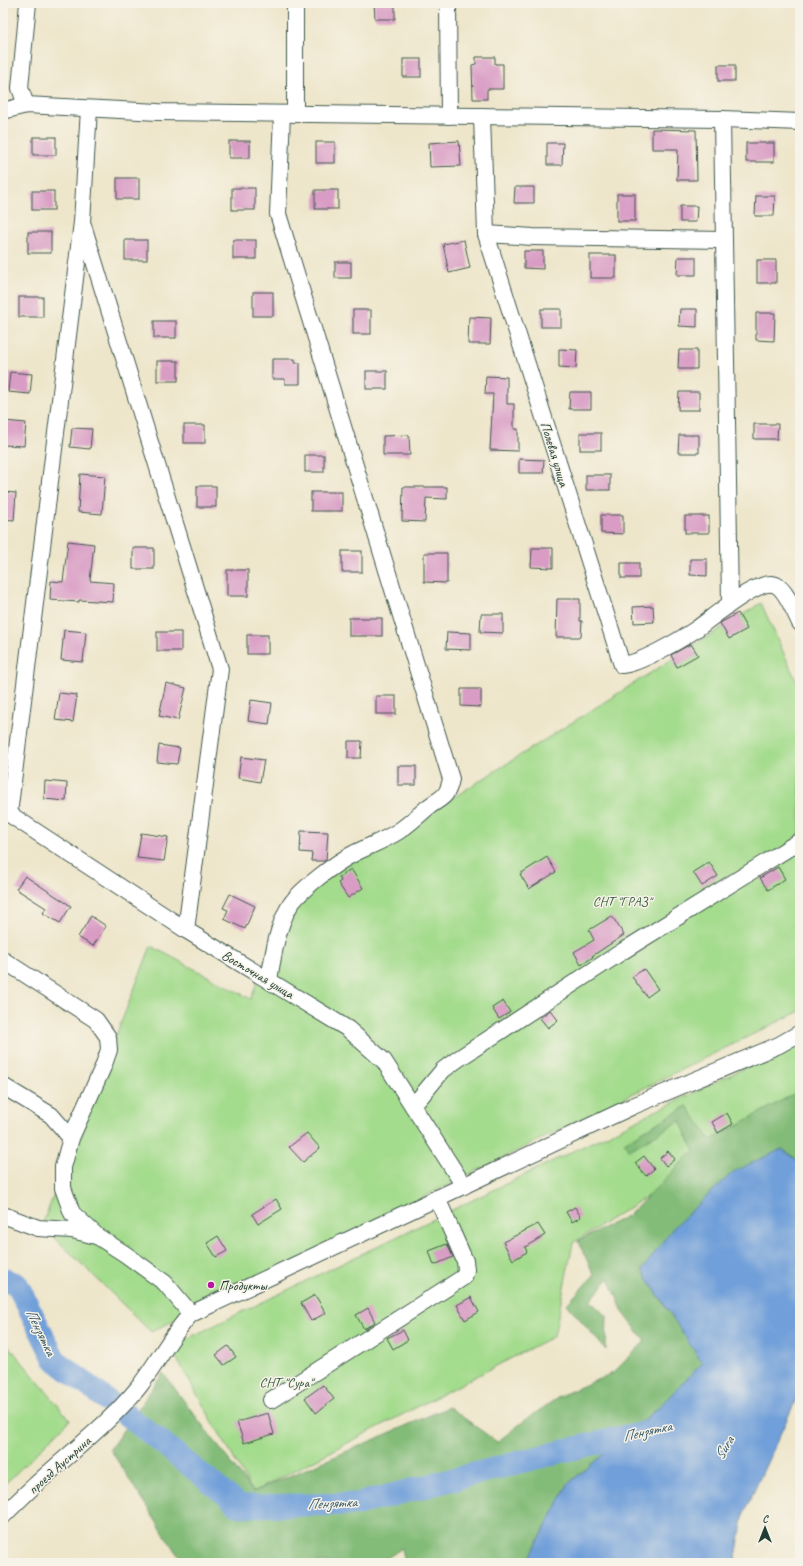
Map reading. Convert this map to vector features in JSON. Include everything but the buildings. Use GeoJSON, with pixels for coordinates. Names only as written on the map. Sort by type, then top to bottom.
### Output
{"type":"FeatureCollection","features":[{"type":"Feature","properties":{"kind":"street"},"geometry":{"type":"LineString","coordinates":[[26,105],[20,88],[28,3]]}},
{"type":"Feature","properties":{"kind":"street"},"geometry":{"type":"LineString","coordinates":[[269,980],[282,921],[289,906],[297,896],[314,881],[353,854],[398,832],[431,805],[443,798],[449,791],[451,779],[278,214],[289,114],[295,3]]}},
{"type":"Feature","properties":{"kind":"street"},"geometry":{"type":"LineString","coordinates":[[448,3],[449,116]]}},
{"type":"Feature","properties":{"kind":"street"},"geometry":{"type":"LineString","coordinates":[[3,111],[26,105],[158,112],[722,119],[800,122]]}},
{"type":"Feature","properties":{"kind":"street"},"geometry":{"type":"LineString","coordinates":[[6,812],[82,222],[89,109]]}},
{"type":"Feature","properties":{"kind":"street","name":"Полевая улица"},"geometry":{"type":"LineString","coordinates":[[482,116],[486,234],[622,665],[628,665],[640,660],[695,630],[730,602]]}},
{"type":"Feature","properties":{"kind":"street"},"geometry":{"type":"LineString","coordinates":[[722,119],[730,602],[766,584],[775,585],[782,590],[800,623]]}},
{"type":"Feature","properties":{"kind":"street"},"geometry":{"type":"LineString","coordinates":[[82,222],[220,669],[186,930]]}},
{"type":"Feature","properties":{"kind":"street"},"geometry":{"type":"LineString","coordinates":[[486,234],[533,237],[724,240]]}},
{"type":"Feature","properties":{"kind":"street","name":"Восточная улица"},"geometry":{"type":"LineString","coordinates":[[6,812],[186,930],[353,1033],[384,1060],[464,1186]]}},
{"type":"Feature","properties":{"kind":"street"},"geometry":{"type":"LineString","coordinates":[[413,1106],[443,1070],[458,1059],[616,955],[800,841]]}},
{"type":"Feature","properties":{"kind":"street"},"geometry":{"type":"LineString","coordinates":[[3,960],[96,1020],[108,1038],[109,1050],[103,1067],[71,1138],[63,1167],[63,1188],[72,1213],[97,1236],[125,1254],[165,1284],[191,1314],[633,1106],[779,1045],[800,1033]]}},
{"type":"Feature","properties":{"kind":"street"},"geometry":{"type":"LineString","coordinates":[[3,1086],[51,1115],[71,1138]]}},
{"type":"Feature","properties":{"kind":"street"},"geometry":{"type":"LineString","coordinates":[[270,1400],[464,1277],[466,1270],[465,1261],[437,1198]]}},
{"type":"Feature","properties":{"kind":"street"},"geometry":{"type":"LineString","coordinates":[[3,1215],[38,1228],[72,1230],[97,1236]]}},
{"type":"Feature","properties":{"kind":"street","name":"проезд Аустрина"},"geometry":{"type":"LineString","coordinates":[[3,1516],[43,1478],[97,1431],[138,1388],[178,1328],[191,1314]]}},
{"type":"Feature","properties":{"kind":"green space","name":"СНТ \"ГРАЗ\""},"geometry":{"type":"Polygon","coordinates":[[[761,603],[800,689],[800,1011],[151,1332],[42,1225],[151,946],[251,999],[285,904],[761,603]]]}},
{"type":"Feature","properties":{"kind":"green space","name":"СНТ \"Сура\""},"geometry":{"type":"Polygon","coordinates":[[[800,1041],[800,1100],[573,1243],[554,1336],[253,1492],[170,1347],[800,1041]]]}},
{"type":"Feature","properties":{"kind":"green space"},"geometry":{"type":"Polygon","coordinates":[[[797,1092],[800,1092],[800,1162],[782,1149],[642,1270],[703,1363],[657,1409],[568,1484],[527,1563],[405,1563],[402,1548],[380,1563],[191,1563],[177,1554],[110,1449],[163,1373],[253,1492],[449,1407],[497,1442],[528,1418],[562,1395],[613,1373],[645,1341],[623,1312],[609,1278],[590,1301],[607,1316],[606,1350],[567,1304],[594,1275],[578,1241],[629,1215],[694,1150],[680,1121],[629,1150],[624,1142],[687,1106],[711,1140],[797,1092]]]}},
{"type":"Feature","properties":{"kind":"green space"},"geometry":{"type":"Polygon","coordinates":[[[3,1339],[70,1420],[3,1486],[3,1339]]]}},
{"type":"Feature","properties":{"kind":"water","name":"Sura"},"geometry":{"type":"Polygon","coordinates":[[[782,1149],[800,1162],[800,1391],[744,1513],[735,1563],[527,1563],[568,1484],[657,1409],[702,1363],[642,1270],[673,1228],[733,1172],[782,1149]]]}},
{"type":"Feature","properties":{"kind":"waterway","name":"Пензятка"},"geometry":{"type":"LineString","coordinates":[[3,1279],[17,1284],[55,1360],[156,1438],[240,1506],[357,1504],[563,1451],[653,1430]]}},
{"type":"Feature","properties":{"kind":"place","name":"Продукты"},"geometry":{"type":"Point","coordinates":[211,1285]}}]}
